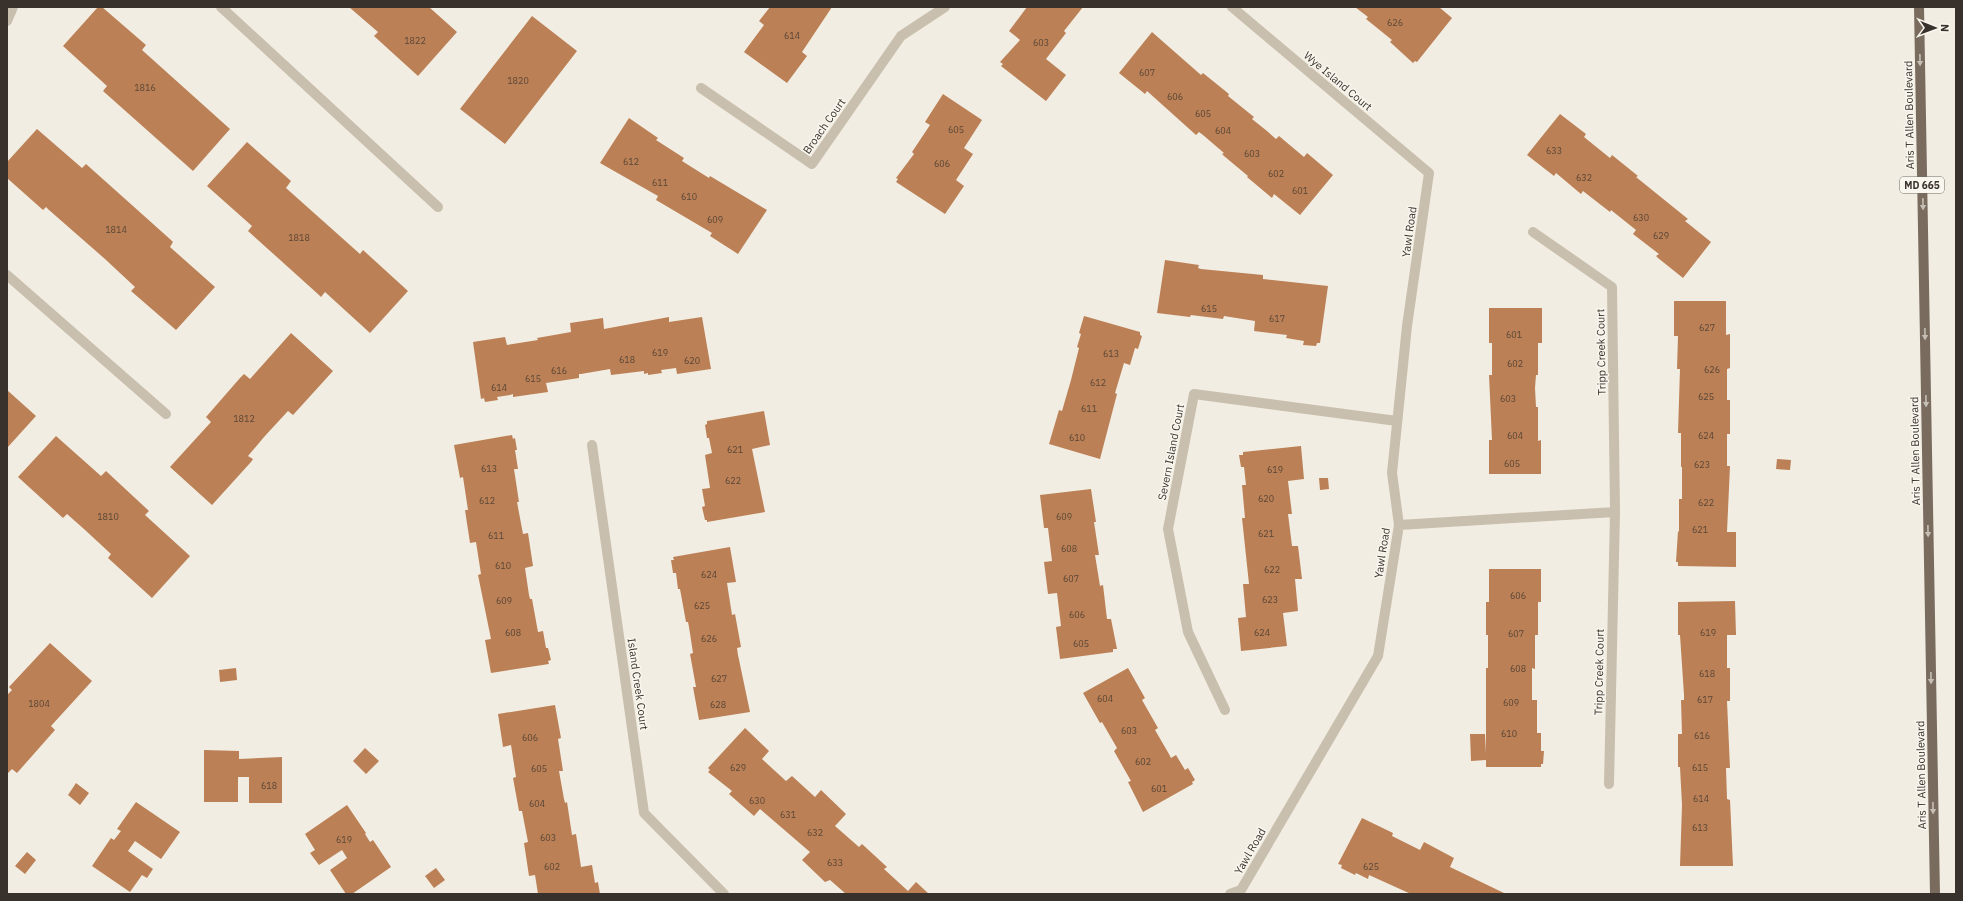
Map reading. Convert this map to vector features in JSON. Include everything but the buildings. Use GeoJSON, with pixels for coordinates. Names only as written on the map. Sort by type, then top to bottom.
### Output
{"type":"FeatureCollection","features":[{"type":"Feature","properties":{"kind":"main road","name":"Aris T Allen Boulevard"},"geometry":{"type":"LineString","coordinates":[[1919,7],[1935,894]]}},
{"type":"Feature","properties":{"kind":"street"},"geometry":{"type":"LineString","coordinates":[[7,21],[13,7]]}},
{"type":"Feature","properties":{"kind":"street"},"geometry":{"type":"LineString","coordinates":[[221,7],[438,207]]}},
{"type":"Feature","properties":{"kind":"street","name":"Broach Court"},"geometry":{"type":"LineString","coordinates":[[701,88],[812,164],[901,36],[945,7]]}},
{"type":"Feature","properties":{"kind":"street","name":"Wye Island Court"},"geometry":{"type":"LineString","coordinates":[[1232,7],[1429,173]]}},
{"type":"Feature","properties":{"kind":"street","name":"Yawl Road"},"geometry":{"type":"LineString","coordinates":[[1230,894],[1245,892],[1378,656],[1399,525],[1392,473],[1407,326],[1429,173]]}},
{"type":"Feature","properties":{"kind":"street","name":"Tripp Creek Court"},"geometry":{"type":"LineString","coordinates":[[1533,232],[1612,287],[1615,512],[1608,784]]}},
{"type":"Feature","properties":{"kind":"street"},"geometry":{"type":"LineString","coordinates":[[7,275],[166,414]]}},
{"type":"Feature","properties":{"kind":"street","name":"Severn Island Court"},"geometry":{"type":"LineString","coordinates":[[1225,710],[1188,632],[1168,529],[1194,394],[1397,421]]}},
{"type":"Feature","properties":{"kind":"street","name":"Island Creek Court"},"geometry":{"type":"LineString","coordinates":[[592,445],[644,813],[724,894]]}},
{"type":"Feature","properties":{"kind":"street"},"geometry":{"type":"LineString","coordinates":[[1399,525],[1615,512]]}}]}
